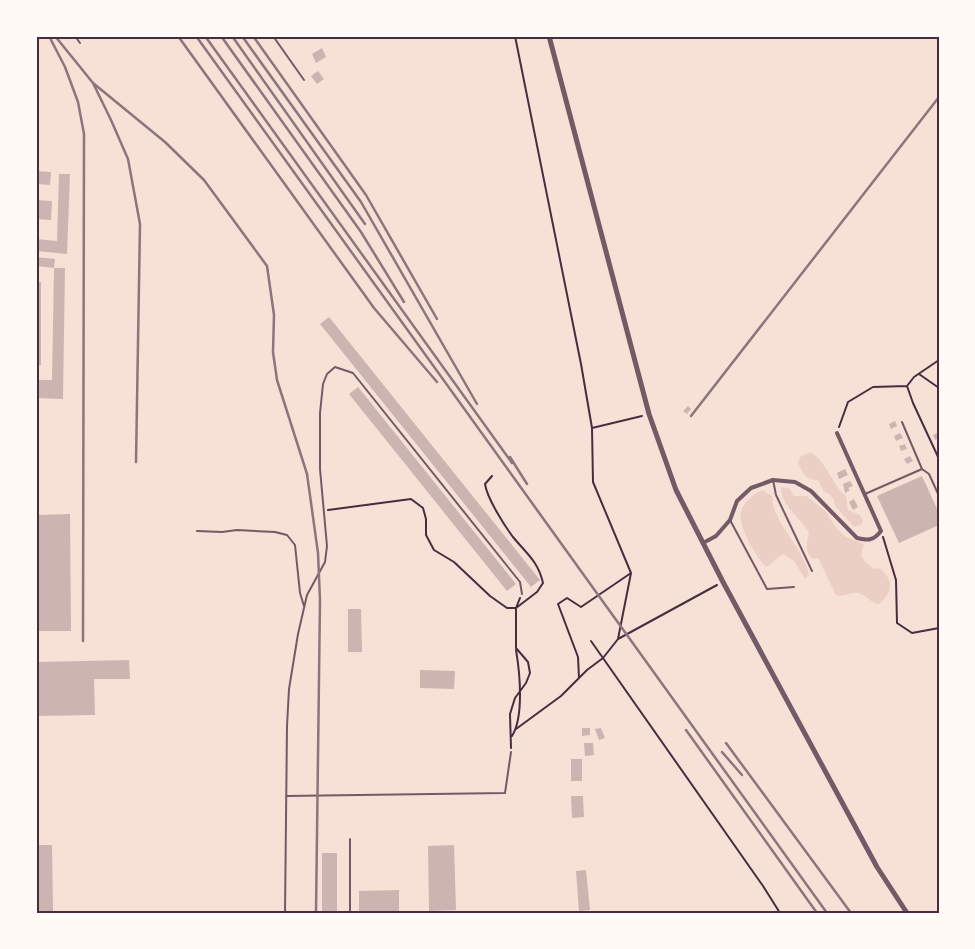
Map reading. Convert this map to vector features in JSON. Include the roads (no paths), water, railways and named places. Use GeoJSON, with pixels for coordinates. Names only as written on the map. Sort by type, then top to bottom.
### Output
{"type":"FeatureCollection","features":[{"type":"Feature","properties":{"kind":"street"},"geometry":{"type":"LineString","coordinates":[[549,36],[649,414],[676,490],[723,582],[877,867],[907,913]]}},
{"type":"Feature","properties":{"kind":"street"},"geometry":{"type":"LineString","coordinates":[[703,543],[716,536],[730,520],[737,501],[751,488],[773,480],[795,482],[811,492],[857,538],[868,540],[876,538],[881,531],[837,433]]}},
{"type":"Feature","properties":{"kind":"lane"},"geometry":{"type":"LineString","coordinates":[[75,36],[80,43]]}},
{"type":"Feature","properties":{"kind":"lane"},"geometry":{"type":"LineString","coordinates":[[272,36],[304,80]]}},
{"type":"Feature","properties":{"kind":"lane"},"geometry":{"type":"LineString","coordinates":[[285,913],[289,689],[304,606],[307,595],[324,562],[327,546],[320,469],[320,413],[323,384],[327,374],[335,367],[353,373],[520,582],[522,594]]}},
{"type":"Feature","properties":{"kind":"lane"},"geometry":{"type":"LineString","coordinates":[[902,422],[922,469],[929,474],[939,496]]}},
{"type":"Feature","properties":{"kind":"lane"},"geometry":{"type":"LineString","coordinates":[[865,494],[922,469]]}},
{"type":"Feature","properties":{"kind":"lane"},"geometry":{"type":"LineString","coordinates":[[773,480],[776,495],[812,570]]}},
{"type":"Feature","properties":{"kind":"lane"},"geometry":{"type":"LineString","coordinates":[[730,520],[767,589],[794,587]]}},
{"type":"Feature","properties":{"kind":"lane"},"geometry":{"type":"LineString","coordinates":[[196,531],[222,532],[237,530],[275,532],[287,535],[295,545],[300,593],[304,606]]}},
{"type":"Feature","properties":{"kind":"lane"},"geometry":{"type":"LineString","coordinates":[[286,796],[505,793],[510,752]]}},
{"type":"Feature","properties":{"kind":"lane"},"geometry":{"type":"LineString","coordinates":[[350,839],[350,913]]}},
{"type":"Feature","properties":{"kind":"railway"},"geometry":{"type":"LineString","coordinates":[[49,36],[65,67],[78,102],[84,134],[83,641]]}},
{"type":"Feature","properties":{"kind":"railway"},"geometry":{"type":"LineString","coordinates":[[55,36],[93,83],[128,159],[140,224],[136,462]]}},
{"type":"Feature","properties":{"kind":"railway"},"geometry":{"type":"LineString","coordinates":[[178,36],[374,308],[437,382]]}},
{"type":"Feature","properties":{"kind":"railway"},"geometry":{"type":"LineString","coordinates":[[196,36],[827,913]]}},
{"type":"Feature","properties":{"kind":"railway"},"geometry":{"type":"LineString","coordinates":[[205,36],[512,463]]}},
{"type":"Feature","properties":{"kind":"railway"},"geometry":{"type":"LineString","coordinates":[[221,36],[361,232],[404,302]]}},
{"type":"Feature","properties":{"kind":"railway"},"geometry":{"type":"LineString","coordinates":[[232,36],[365,224]]}},
{"type":"Feature","properties":{"kind":"railway"},"geometry":{"type":"LineString","coordinates":[[242,36],[361,202],[477,404]]}},
{"type":"Feature","properties":{"kind":"railway"},"geometry":{"type":"LineString","coordinates":[[253,36],[366,195],[437,319]]}},
{"type":"Feature","properties":{"kind":"railway"},"geometry":{"type":"LineString","coordinates":[[93,83],[165,142],[204,180],[267,266],[274,315],[273,352],[277,380],[307,474],[318,553],[320,600],[316,913]]}},
{"type":"Feature","properties":{"kind":"railway"},"geometry":{"type":"LineString","coordinates":[[691,416],[939,97]]}},
{"type":"Feature","properties":{"kind":"railway"},"geometry":{"type":"LineString","coordinates":[[510,457],[527,484]]}},
{"type":"Feature","properties":{"kind":"railway"},"geometry":{"type":"LineString","coordinates":[[686,730],[817,913]]}},
{"type":"Feature","properties":{"kind":"railway"},"geometry":{"type":"LineString","coordinates":[[726,743],[851,913]]}},
{"type":"Feature","properties":{"kind":"railway"},"geometry":{"type":"LineString","coordinates":[[722,752],[742,775]]}}]}
